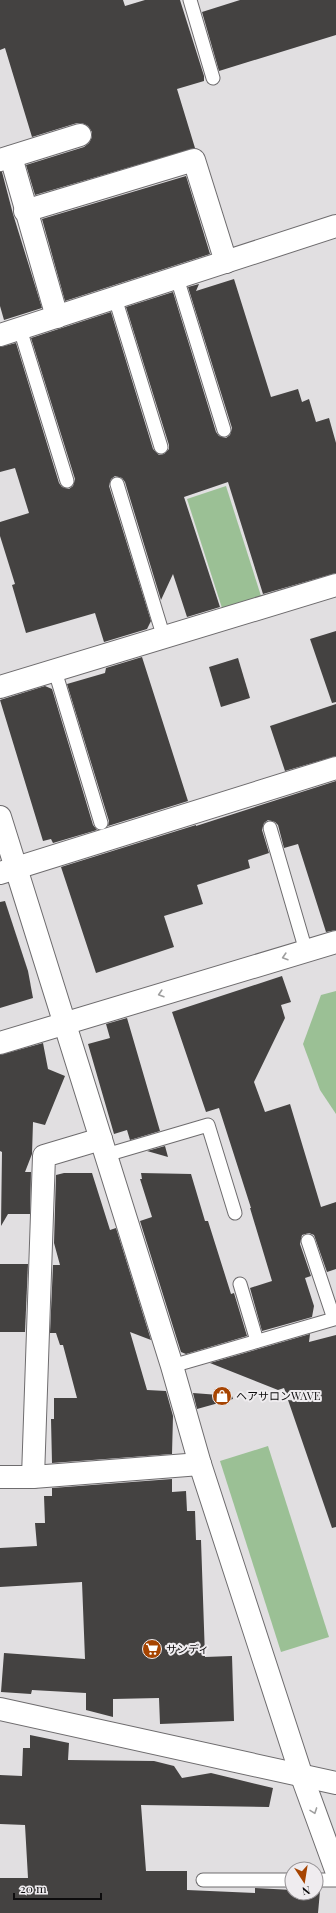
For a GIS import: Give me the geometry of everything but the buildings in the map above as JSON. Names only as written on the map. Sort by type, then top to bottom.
[{"type":"street","points":[[57,317],[25,211],[5,159],[80,135]]},
{"type":"street","points":[[25,211],[194,160],[226,262]]},
{"type":"street","points":[[10,332],[336,226]]},
{"type":"street","points":[[0,687],[336,585]]},
{"type":"street","points":[[8,870],[336,768]]},
{"type":"street","points":[[0,817],[8,870],[65,1023],[172,1366],[200,1464],[301,1774],[336,1870]]},
{"type":"street","points":[[0,1043],[336,942]]},
{"type":"street","points":[[33,1477],[44,1156],[103,1147]]},
{"type":"street","points":[[0,1477],[33,1477],[200,1464]]},
{"type":"street","points":[[0,1709],[301,1774],[336,1783]]},
{"type":"lane","points":[[190,0],[213,78]]},
{"type":"lane","points":[[177,278],[224,430]]},
{"type":"lane","points":[[115,298],[161,447]]},
{"type":"lane","points":[[10,332],[67,481]]},
{"type":"lane","points":[[117,484],[164,638]]},
{"type":"lane","points":[[55,671],[101,823]]},
{"type":"lane","points":[[270,828],[306,951]]},
{"type":"lane","points":[[103,1147],[208,1125],[235,1213]]},
{"type":"lane","points":[[172,1366],[334,1319],[308,1241]]},
{"type":"lane","points":[[240,1284],[257,1341]]},
{"type":"lane","points":[[203,1880],[284,1880]]},
{"type":"lane","points":[[324,1880],[336,1880]]},
{"type":"green space","points":[[226,486],[261,596],[222,608],[187,499]]},
{"type":"green space","points":[[336,991],[336,1114],[320,1090],[303,1044],[321,995]]},
{"type":"green space","points":[[268,1446],[329,1637],[281,1652],[220,1461]]},
{"type":"place","name":"ヘアサロンWAVE","points":[[222,1396]]},
{"type":"place","name":"サンディ","points":[[152,1649]]}]
